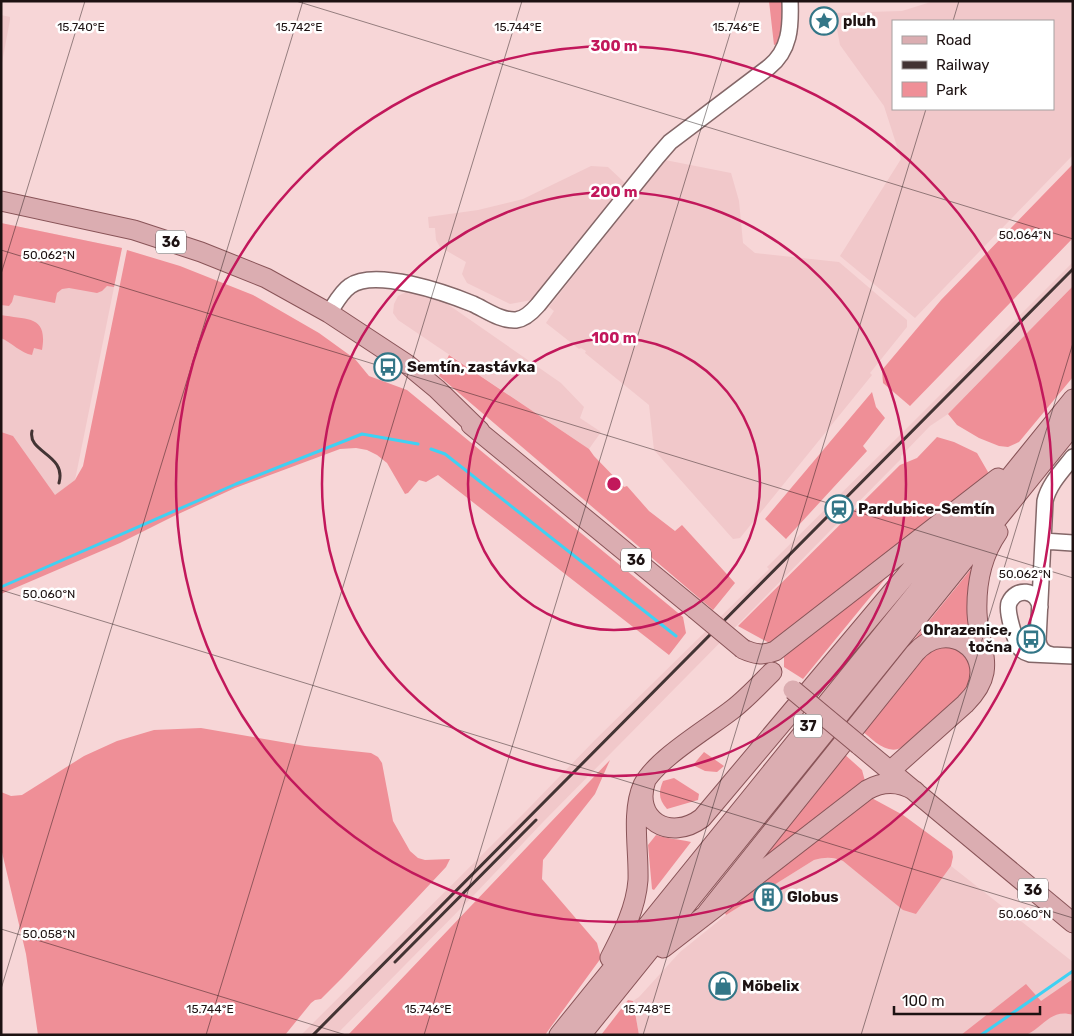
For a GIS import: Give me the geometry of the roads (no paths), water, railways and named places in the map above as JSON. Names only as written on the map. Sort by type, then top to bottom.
[{"type":"main road","name":"36","points":[[1,202],[122,227],[188,248],[266,278],[329,313],[374,343],[424,378],[480,431],[1073,923]]},
{"type":"main road","name":"37","points":[[581,1035],[628,978],[1034,460],[1073,398]]},
{"type":"main road","name":"37","points":[[559,1035],[1034,460],[1073,425]]},
{"type":"main road","points":[[743,648],[758,654],[775,652],[967,503],[1034,460]]},
{"type":"main road","points":[[890,771],[965,704],[983,677],[985,655],[979,629],[977,604],[983,564],[987,551],[1034,460]]},
{"type":"main road","points":[[646,780],[642,796],[643,804],[653,820],[664,827],[677,828],[690,825],[702,818],[967,503]]},
{"type":"main road","points":[[707,913],[923,645],[937,638],[945,637],[961,641],[968,646],[976,656],[980,668],[980,681],[976,690]]},
{"type":"main road","points":[[588,999],[619,941],[634,904],[638,881],[637,808],[640,792],[646,780],[659,764],[733,708],[772,672]]},
{"type":"main road","points":[[911,752],[907,772],[914,791]]},
{"type":"main road","points":[[628,978],[707,913],[871,788],[894,783],[905,785],[914,791]]},
{"type":"street","points":[[329,313],[349,286],[362,280],[376,279],[393,281],[445,294],[503,318],[517,319],[527,316],[538,305],[670,142],[769,67],[779,57],[789,37],[790,1]]},
{"type":"street","points":[[1052,655],[1044,652],[1039,646],[1047,492],[1073,457]]},
{"type":"street","points":[[1043,541],[1073,543]]},
{"type":"street","points":[[1040,607],[1038,600],[1030,593],[1021,593],[1010,601],[1008,606],[1009,616],[1021,650],[1030,654],[1073,656]]},
{"type":"waterway","points":[[1,587],[236,484],[362,434],[418,444]]},
{"type":"waterway","points":[[431,449],[445,454],[676,636]]},
{"type":"waterway","points":[[981,1035],[1073,971]]},
{"type":"railway","points":[[313,1035],[1073,269]]},
{"type":"railway","points":[[32,431],[32,438],[35,444],[57,466],[60,473],[59,483]]},
{"type":"railway","points":[[395,962],[536,820]]},
{"type":"place","name":"pluh","points":[[824,21]]},
{"type":"place","name":"Semtín, zastávka","points":[[388,367]]},
{"type":"place","name":"Pardubice-Semtín","points":[[839,509]]},
{"type":"place","name":"Ohrazenice, točna","points":[[1031,639]]},
{"type":"place","name":"Globus","points":[[768,897]]},
{"type":"place","name":"Möbelix","points":[[723,986]]}]
